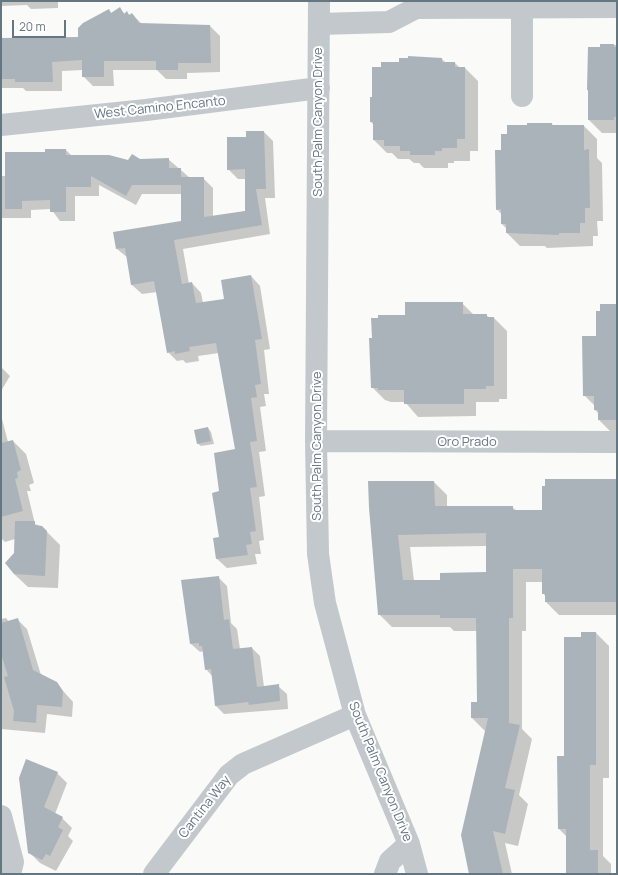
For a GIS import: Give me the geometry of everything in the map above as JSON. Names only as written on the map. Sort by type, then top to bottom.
[{"type":"street","name":"South Palm Canyon Drive","points":[[319,1],[316,442],[318,554],[324,596],[355,715],[409,844],[417,874]]},
{"type":"street","points":[[319,24],[390,22],[416,8],[617,7]]},
{"type":"street","points":[[522,8],[522,96]]},
{"type":"street","name":"West Camino Encanto","points":[[1,125],[162,109],[319,88]]},
{"type":"street","name":"Oro Prado","points":[[316,442],[617,442]]},
{"type":"street","name":"Cantina Way","points":[[154,874],[229,775],[243,764],[355,715]]},
{"type":"street","points":[[1,816],[13,862],[10,874]]},
{"type":"street","points":[[384,874],[390,861],[409,844]]},
{"type":"building","points":[[120,7],[124,14],[127,11],[129,15],[132,13],[139,23],[210,25],[211,63],[178,63],[178,70],[156,70],[156,61],[104,61],[104,77],[82,77],[82,60],[52,62],[53,82],[15,82],[15,79],[2,79],[2,38],[78,37],[78,28],[83,23],[109,9],[111,13]]},
{"type":"building","points":[[600,44],[614,44],[614,47],[617,47],[617,117],[614,117],[614,120],[588,120],[588,47],[600,47]]},
{"type":"building","points":[[408,56],[442,58],[442,62],[455,62],[455,67],[465,67],[465,139],[457,139],[457,148],[442,148],[442,151],[435,151],[435,155],[410,155],[410,151],[400,151],[400,146],[384,146],[384,140],[373,140],[373,122],[370,122],[372,67],[381,67],[381,62],[399,62],[399,58],[408,58]]},
{"type":"building","points":[[527,123],[584,125],[584,150],[589,149],[590,208],[585,208],[585,223],[580,223],[580,233],[559,233],[559,235],[506,233],[506,224],[501,224],[501,209],[496,210],[495,150],[501,150],[501,134],[507,134],[507,125],[527,125]]},
{"type":"building","points":[[246,131],[264,131],[266,189],[256,189],[262,225],[174,240],[182,284],[192,282],[196,303],[224,299],[221,280],[251,275],[262,339],[255,340],[261,384],[255,385],[257,397],[251,398],[257,441],[250,442],[257,487],[250,488],[256,531],[250,532],[252,544],[246,545],[248,555],[216,559],[213,538],[219,537],[212,493],[219,491],[214,453],[235,449],[216,343],[189,347],[190,351],[175,354],[175,351],[167,353],[154,281],[131,285],[125,248],[116,249],[113,232],[181,221],[181,185],[132,185],[126,196],[91,176],[91,187],[66,187],[66,212],[50,212],[50,200],[22,201],[22,209],[5,209],[5,152],[45,152],[45,149],[66,149],[66,155],[109,155],[128,160],[132,154],[140,159],[169,158],[169,168],[181,168],[181,177],[204,177],[204,217],[245,211],[245,169],[227,170],[227,137],[246,137]]},
{"type":"building","points":[[405,302],[463,302],[463,314],[487,314],[487,317],[494,317],[494,386],[486,386],[486,389],[464,389],[464,404],[404,404],[404,390],[378,390],[378,388],[371,388],[369,338],[372,338],[371,318],[378,318],[378,315],[405,315]]},
{"type":"building","points":[[600,304],[617,304],[617,420],[598,420],[598,410],[594,410],[594,396],[583,396],[582,336],[596,336],[596,311],[600,311]]},
{"type":"building","points":[[208,427],[211,441],[197,444],[194,430]]},
{"type":"building","points":[[13,440],[21,470],[17,472],[18,478],[15,479],[23,511],[1,517],[1,443]]},
{"type":"building","points":[[545,479],[616,479],[616,602],[545,602],[545,594],[542,594],[542,569],[513,569],[513,618],[509,618],[509,723],[520,725],[505,788],[515,790],[505,834],[493,831],[503,874],[469,874],[461,835],[488,718],[471,718],[471,702],[477,702],[476,618],[440,618],[440,615],[378,615],[368,481],[434,481],[435,506],[513,506],[513,510],[542,510],[542,486],[545,486]],"holes":[[[486,533],[486,572],[440,573],[440,580],[403,580],[398,535]]]},
{"type":"building","points":[[15,521],[35,521],[35,525],[42,526],[47,531],[45,576],[14,574],[5,563],[14,553]]},
{"type":"building","points":[[219,576],[224,620],[229,619],[233,649],[252,647],[257,687],[279,684],[280,701],[249,705],[248,702],[215,706],[211,669],[205,670],[202,646],[199,646],[199,643],[190,644],[181,580]]},
{"type":"building","points":[[18,618],[33,670],[57,682],[63,691],[62,707],[37,705],[36,723],[13,721],[14,711],[4,677],[8,676],[1,654],[1,623]]},
{"type":"building","points":[[581,632],[596,632],[596,765],[590,765],[590,850],[598,850],[598,874],[566,874],[566,829],[558,829],[557,756],[564,756],[564,637],[581,637]]},
{"type":"building","points":[[26,759],[58,772],[44,807],[63,817],[58,827],[63,830],[50,856],[46,854],[42,860],[28,853],[19,778]]}]
